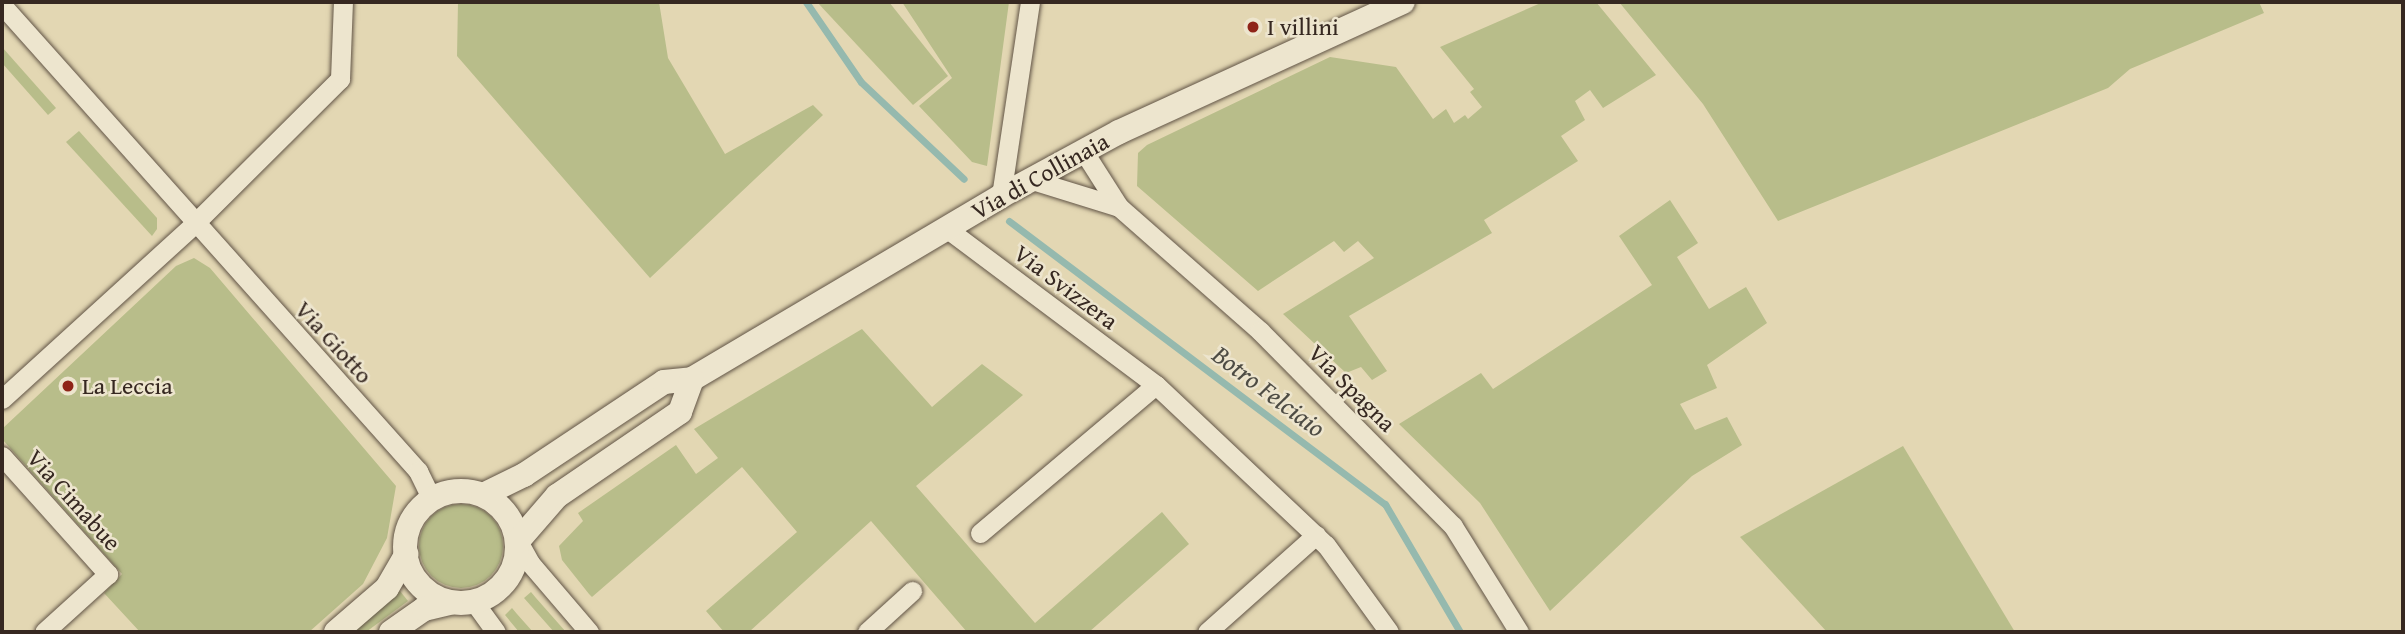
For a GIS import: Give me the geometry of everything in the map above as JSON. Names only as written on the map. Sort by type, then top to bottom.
[{"type":"street","points":[[2,399],[194,224],[340,79],[343,2]]},
{"type":"street","points":[[1001,195],[1030,2]]},
{"type":"street","name":"Via di Collinaia","points":[[483,495],[524,475],[664,382],[692,379],[1001,195],[1235,76],[1403,2]]},
{"type":"street","name":"Via Giotto","points":[[2,5],[194,224],[418,471],[431,498]]},
{"type":"street","name":"Via Spagna","points":[[1084,152],[1119,207],[1261,331],[1453,526],[1519,632]]},
{"type":"street","name":"Via Spagna","points":[[1032,180],[1119,207]]},
{"type":"street","name":"Via Svizzera","points":[[946,228],[1157,384],[1316,536],[1389,632]]},
{"type":"street","points":[[391,632],[424,609],[462,603],[502,584],[517,541],[556,496],[680,412],[692,379]]},
{"type":"street","points":[[980,533],[1157,384]]},
{"type":"street","name":"Via Cimabue","points":[[2,456],[108,574],[44,632]]},
{"type":"street","points":[[496,632],[462,603],[421,587],[411,573],[407,554],[410,523],[431,498],[450,492],[483,495],[506,512],[517,541],[530,563],[589,632]]},
{"type":"street","points":[[1207,632],[1316,536]]},
{"type":"street","points":[[336,632],[387,588],[407,554]]},
{"type":"street","points":[[867,632],[912,592]]},
{"type":"green space","points":[[458,2],[659,2],[668,58],[725,154],[813,105],[823,115],[650,278],[457,56]]},
{"type":"green space","points":[[817,2],[889,2],[948,76],[913,105]]},
{"type":"green space","points":[[902,2],[1009,2],[987,166],[972,162],[919,106],[952,78]]},
{"type":"green space","points":[[1543,2],[1596,2],[1656,75],[1603,108],[1590,90],[1575,101],[1585,120],[1561,136],[1578,161],[1484,220],[1492,233],[1349,316],[1387,371],[1372,380],[1361,367],[1346,373],[1283,314],[1374,258],[1358,241],[1344,252],[1334,241],[1258,291],[1137,186],[1138,153],[1147,145],[1330,57],[1396,67],[1433,119],[1446,109],[1454,123],[1465,115],[1468,119],[1482,107],[1470,92],[1474,89],[1440,47]]},
{"type":"green space","points":[[1619,2],[2259,2],[2264,13],[2130,69],[2108,88],[1778,221],[1703,104]]},
{"type":"green space","points":[[2,47],[56,108],[48,115],[2,63]]},
{"type":"green space","points":[[79,131],[157,218],[157,229],[152,236],[66,142]]},
{"type":"green space","points":[[1670,200],[1698,243],[1677,257],[1709,309],[1746,287],[1767,323],[1707,365],[1717,388],[1680,404],[1695,430],[1727,417],[1742,445],[1692,476],[1550,611],[1480,503],[1399,424],[1481,373],[1493,389],[1652,285],[1619,236]]},
{"type":"green space","points":[[194,258],[210,268],[396,486],[387,538],[363,584],[309,632],[140,632],[104,593],[122,574],[2,439],[2,429],[176,266]]},
{"type":"green space","points":[[862,329],[932,407],[982,364],[1023,395],[916,486],[1035,623],[1162,512],[1189,544],[1089,632],[967,632],[871,521],[749,632],[724,632],[706,611],[797,532],[742,467],[592,597],[589,594],[562,560],[559,546],[583,521],[578,513],[676,445],[696,474],[718,458],[694,429]]},
{"type":"green space","points":[[1903,446],[2015,632],[1827,632],[1740,537]]},
{"type":"green space","points":[[461,504],[484,511],[496,523],[503,546],[496,569],[484,581],[461,588],[438,581],[426,569],[419,546],[426,523],[438,511]]},
{"type":"green space","points":[[400,591],[408,601],[366,632],[354,632]]},
{"type":"green space","points":[[531,592],[566,632],[554,632],[524,598]]},
{"type":"green space","points":[[512,608],[533,632],[519,632],[505,615]]},
{"type":"waterway","name":"Botro Felciaio","points":[[806,2],[861,82],[964,179]]},
{"type":"waterway","name":"Botro Felciaio","points":[[1009,221],[1385,504],[1460,632]]},
{"type":"place","name":"I villini","points":[[1253,27]]},
{"type":"place","name":"La Leccia","points":[[68,386]]}]
